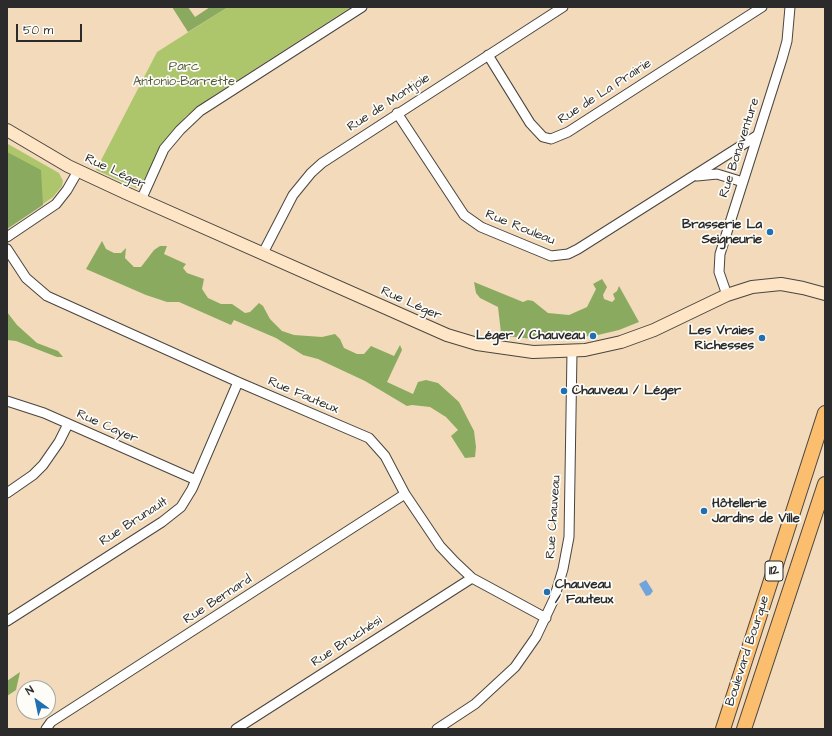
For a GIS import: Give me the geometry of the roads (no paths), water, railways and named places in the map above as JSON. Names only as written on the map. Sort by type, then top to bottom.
[{"type":"main road","name":"Boulevard Bourque","points":[[723,729],[825,413]]},
{"type":"main road","name":"Boulevard Bourque","points":[[744,729],[825,484]]},
{"type":"street","points":[[141,200],[164,149],[180,130],[200,111],[362,7]]},
{"type":"street","name":"Rue de Montjoie","points":[[263,253],[285,209],[301,184],[311,173],[336,153],[563,7]]},
{"type":"street","name":"Rue de La Prairie","points":[[488,55],[530,124],[543,137],[551,139],[568,132],[762,7]]},
{"type":"street","name":"Rue Bonaventure","points":[[727,295],[719,272],[718,260],[787,41],[790,7]]},
{"type":"street","name":"Rue Rouleau","points":[[397,114],[464,215],[481,227],[551,256],[568,254],[578,250],[758,135]]},
{"type":"street","name":"Rue Léger","points":[[7,130],[78,171],[462,340],[512,350],[533,352],[572,352],[603,347],[639,336],[674,322],[727,295],[752,287],[780,284],[825,294]]},
{"type":"street","points":[[7,237],[56,204],[67,190],[78,171]]},
{"type":"street","name":"Rue Rouleau","points":[[692,177],[717,174],[743,182]]},
{"type":"street","name":"Rue Fauteux","points":[[7,250],[26,278],[47,296],[238,382],[369,438],[384,456],[405,494],[440,546],[472,578],[546,618]]},
{"type":"street","name":"Rue Chauveau","points":[[437,729],[475,704],[503,680],[526,653],[546,618],[561,576],[569,537],[572,352]]},
{"type":"street","name":"Rue Brunault","points":[[7,621],[172,515],[187,498],[196,480],[238,382]]},
{"type":"street","name":"Rue Cayer","points":[[7,401],[30,408],[196,480]]},
{"type":"street","points":[[7,493],[28,479],[43,465],[59,442],[68,424]]},
{"type":"street","name":"Rue Bernard","points":[[46,729],[51,722],[405,494]]},
{"type":"street","name":"Rue Bruchési","points":[[236,729],[472,578]]},
{"type":"water","points":[[646,580],[653,591],[650,595],[646,596],[639,584]]},
{"type":"place","name":"Brasserie La Seigneurie","points":[[770,232]]},
{"type":"place","name":"Léger / Chauveau","points":[[593,336]]},
{"type":"place","name":"Les Vraies Richesses","points":[[762,338]]},
{"type":"place","name":"Chauveau / Léger","points":[[564,391]]},
{"type":"place","name":"Hôtellerie Jardins de Ville","points":[[704,511]]},
{"type":"place","name":"Chauveau / Fauteux","points":[[547,592]]},
{"type":"park label","name":"Parc Antonio-Barrette","points":[[184,74]]}]
